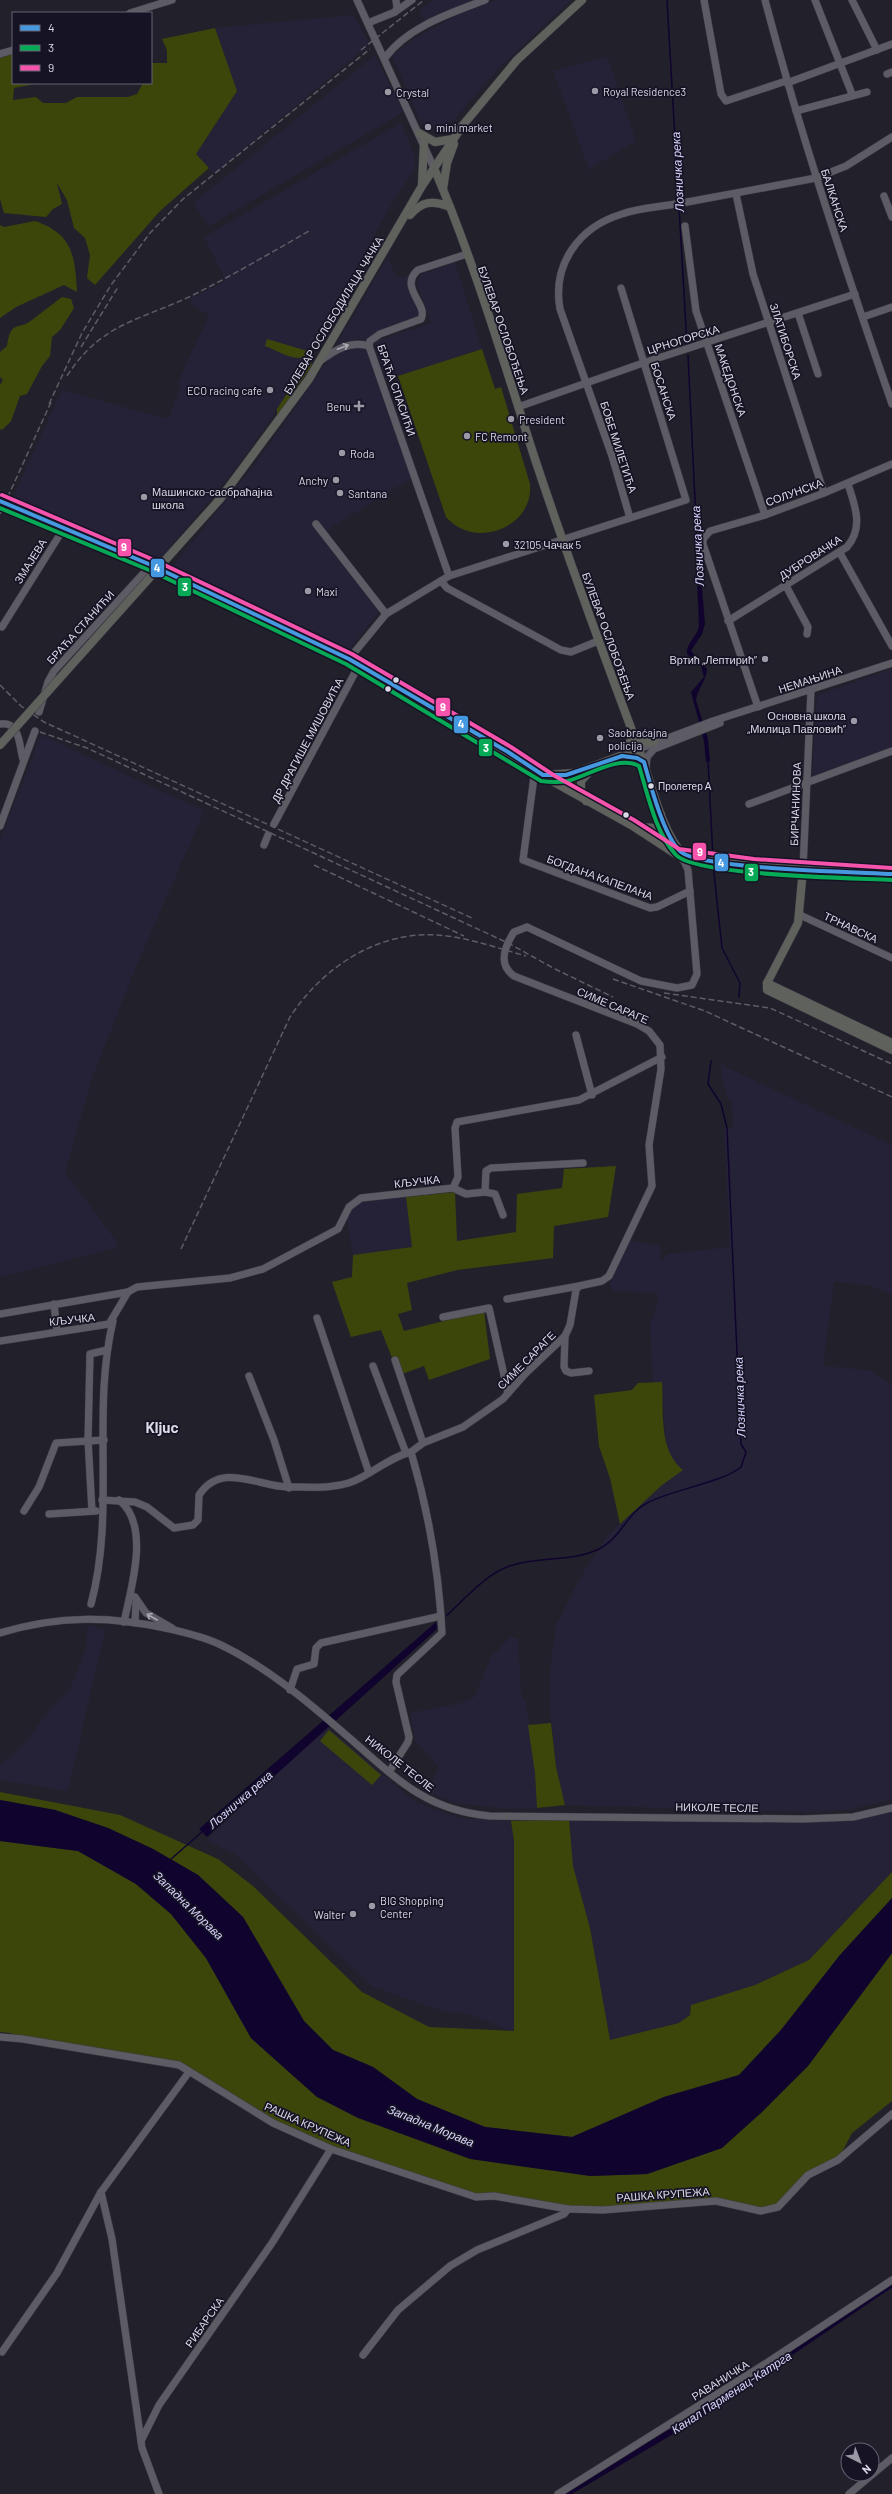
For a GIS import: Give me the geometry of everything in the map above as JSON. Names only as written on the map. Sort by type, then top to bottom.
[{"type":"main road","name":"БУЛЕВАР ОСЛОБОДИЛАЦА ЧАЧКА","points":[[0,745],[220,499],[254,456],[320,361],[422,186],[476,107],[513,65],[549,28],[582,0]]},
{"type":"main road","points":[[419,133],[435,142],[455,137]]},
{"type":"main road","points":[[443,189],[446,163],[455,137]]},
{"type":"main road","points":[[422,186],[424,143]]},
{"type":"main road","name":"БУЛЕВАР ОСЛОБОЂЕЊА","points":[[434,168],[467,254],[562,540],[661,812],[673,842],[690,858]]},
{"type":"main road","points":[[401,222],[423,203],[436,202],[450,207]]},
{"type":"main road","points":[[0,501],[151,565],[349,659],[586,801],[632,826],[677,855],[713,861],[803,869]]},
{"type":"main road","points":[[632,731],[642,741],[654,742]]},
{"type":"main road","points":[[622,756],[630,748],[632,731]]},
{"type":"main road","name":"НЕМАЊИНА","points":[[543,775],[566,775],[597,766],[639,749]]},
{"type":"main road","points":[[622,756],[633,757],[645,766]]},
{"type":"main road","points":[[586,801],[581,790],[581,781],[588,772],[597,766]]},
{"type":"main road","points":[[632,826],[651,830],[656,828],[660,821],[661,812]]},
{"type":"main road","name":"БИРЧАНИНОВА","points":[[767,983],[800,915],[803,869]]},
{"type":"main road","points":[[892,1043],[767,983],[766,987],[769,992],[892,1050]]},
{"type":"street","points":[[133,12],[172,0]]},
{"type":"street","name":"БУЛЕВАР ОСЛОБОЂЕЊА","points":[[357,0],[424,143],[434,168]]},
{"type":"street","points":[[395,12],[397,8],[396,0]]},
{"type":"street","points":[[368,23],[395,12],[412,0]]},
{"type":"street","points":[[385,58],[394,47],[431,23],[485,0]]},
{"type":"street","points":[[704,0],[721,94],[726,101],[841,64],[892,44]]},
{"type":"street","name":"БАЛКАНСКА","points":[[765,0],[787,82],[816,178],[892,404]]},
{"type":"street","points":[[814,0],[852,94]]},
{"type":"street","points":[[852,0],[877,50]]},
{"type":"street","points":[[0,54],[12,50]]},
{"type":"street","points":[[796,110],[852,94],[867,92]]},
{"type":"street","name":"БОБЕ МИЛЕТИЋА","points":[[630,518],[560,309],[558,286],[563,263],[576,243],[586,232],[610,218],[623,213],[736,194],[816,178],[846,166],[892,136]]},
{"type":"street","name":"ЗЛАТИБОРСКА","points":[[736,194],[753,274],[824,493]]},
{"type":"street","points":[[884,196],[892,217]]},
{"type":"street","name":"МАКЕДОНСКА","points":[[685,226],[693,293],[707,344],[765,515]]},
{"type":"street","name":"БРАЋА СПАСИЋИ","points":[[449,576],[369,346],[370,341],[380,334],[421,319],[422,314],[411,285],[414,274],[418,270],[467,254]]},
{"type":"street","name":"БОСАНСКА","points":[[621,288],[686,500],[630,518]]},
{"type":"street","name":"ЦРНОГОРСКА","points":[[518,407],[643,363],[707,344],[855,294]]},
{"type":"street","points":[[863,317],[892,307]]},
{"type":"street","points":[[798,313],[818,374]]},
{"type":"street","points":[[320,361],[346,346],[360,343],[369,346]]},
{"type":"street","name":"СОЛУНСКА","points":[[728,621],[703,544],[704,537],[710,531],[765,515],[848,484],[892,464]]},
{"type":"street","name":"ДУБРОВАЧКА","points":[[728,621],[840,553],[852,542],[858,521],[857,510],[848,484]]},
{"type":"street","points":[[349,659],[386,614],[449,576],[630,518]]},
{"type":"street","points":[[316,524],[386,614]]},
{"type":"street","name":"ЗМАЈЕВА","points":[[2,627],[64,528]]},
{"type":"street","points":[[840,553],[892,646]]},
{"type":"street","name":"БРАЋА СТАНИЋИ","points":[[39,712],[48,682],[54,671],[151,565]]},
{"type":"street","points":[[441,581],[447,588],[561,650],[571,652],[598,640]]},
{"type":"street","points":[[786,586],[808,627],[807,634]]},
{"type":"street","points":[[728,621],[758,707]]},
{"type":"street","name":"НЕМАЊИНА","points":[[639,749],[654,742],[892,663]]},
{"type":"street","name":"ДР ДРАГИШЕ МИШОВИЋА","points":[[274,824],[359,665]]},
{"type":"street","name":"БИРЧАНИНОВА","points":[[803,869],[811,690]]},
{"type":"street","name":"НЕМАЊИНА","points":[[645,766],[647,756],[654,749],[702,731],[734,716]]},
{"type":"street","points":[[0,724],[10,726],[16,731],[20,738],[20,749],[23,759]]},
{"type":"street","points":[[0,826],[23,759],[35,731]]},
{"type":"street","points":[[749,804],[892,750]]},
{"type":"street","name":"БОГДАНА КАПЕЛАНА","points":[[534,769],[523,860],[650,908],[657,907],[690,891]]},
{"type":"street","points":[[264,845],[268,835]]},
{"type":"street","points":[[677,855],[684,861],[688,870]]},
{"type":"street","name":"СИМЕ САРАГЕ","points":[[102,1500],[128,1500],[141,1504],[171,1526],[177,1528],[196,1524],[198,1520],[199,1494],[213,1482],[244,1477],[289,1488],[339,1486],[354,1481],[423,1443],[468,1424],[496,1405],[565,1336],[570,1325],[575,1294],[579,1286],[602,1281],[609,1276],[652,1186],[649,1145],[662,1057],[656,1039],[642,1027],[516,977],[505,967],[503,957],[514,932],[527,927],[641,981],[677,988],[688,987],[694,983],[697,974],[688,870],[690,858]]},
{"type":"street","points":[[803,869],[892,874]]},
{"type":"street","name":"ТРНАВСКА","points":[[800,915],[892,958]]},
{"type":"street","points":[[576,1035],[592,1095]]},
{"type":"street","name":"КЉУЧКА","points":[[0,1314],[128,1292],[137,1287],[230,1278],[263,1269],[338,1229],[348,1207],[361,1198],[453,1188],[458,1176],[455,1128],[457,1122],[579,1100],[592,1095],[662,1057]]},
{"type":"street","points":[[485,1192],[486,1172],[491,1168],[584,1163]]},
{"type":"street","points":[[453,1188],[466,1194],[485,1192],[495,1194],[503,1215]]},
{"type":"street","points":[[507,1299],[579,1286]]},
{"type":"street","points":[[90,1604],[100,1562],[107,1350],[113,1321],[128,1292]]},
{"type":"street","points":[[54,1304],[57,1331]]},
{"type":"street","points":[[443,1317],[489,1308],[508,1393]]},
{"type":"street","points":[[317,1318],[369,1473]]},
{"type":"street","name":"КЉУЧКА","points":[[0,1341],[57,1331],[101,1327],[113,1321]]},
{"type":"street","points":[[565,1336],[566,1371],[571,1373],[589,1371]]},
{"type":"street","points":[[92,1511],[88,1440],[90,1354],[107,1350]]},
{"type":"street","points":[[395,1360],[423,1443]]},
{"type":"street","points":[[373,1366],[408,1452],[433,1549],[442,1633],[397,1675],[396,1682],[409,1737],[390,1772]]},
{"type":"street","points":[[249,1376],[274,1440],[289,1488]]},
{"type":"street","points":[[24,1511],[40,1487],[56,1443],[104,1440]]},
{"type":"street","points":[[119,1500],[132,1514],[136,1533],[133,1585],[124,1622]]},
{"type":"street","points":[[132,1514],[136,1507],[141,1504]]},
{"type":"street","points":[[49,1514],[102,1511]]},
{"type":"street","points":[[133,1585],[135,1597],[135,1623]]},
{"type":"street","points":[[135,1597],[146,1613],[176,1631]]},
{"type":"street","points":[[290,1690],[294,1683],[297,1669],[314,1664],[316,1648],[321,1643],[441,1616]]},
{"type":"street","name":"НИКОЛЕ ТЕСЛЕ","points":[[0,1633],[67,1619],[135,1623],[176,1631],[220,1644],[258,1666],[337,1726],[417,1794],[442,1807],[490,1816],[803,1819],[853,1817],[892,1808]]},
{"type":"street","name":"РАШКА КРУПЕЖА","points":[[0,2037],[23,2039],[180,2065],[273,2123],[331,2149],[476,2197],[494,2196],[568,2209],[603,2210],[716,2201],[761,2211],[778,2207],[808,2175],[838,2160],[892,2114]]},
{"type":"street","points":[[2,2352],[58,2273],[101,2192],[189,2072]]},
{"type":"street","name":"РИБАРСКА","points":[[141,2441],[159,2405],[289,2218],[331,2149]]},
{"type":"street","points":[[101,2192],[112,2239],[141,2441],[159,2494]]},
{"type":"street","points":[[363,2355],[398,2310],[450,2266],[476,2250],[564,2214],[568,2209]]},
{"type":"street","name":"РАВАНИЧКА","points":[[558,2494],[765,2364],[892,2280]]},
{"type":"street","points":[[849,2494],[892,2458]]},
{"type":"shaded area","points":[[433,0],[472,0],[447,12],[445,10],[426,22],[419,11]]},
{"type":"shaded area","points":[[497,0],[571,0],[500,67],[453,121],[431,128],[421,122],[392,55],[415,38],[457,15]]},
{"type":"shaded area","points":[[353,15],[370,44],[214,174],[196,154],[237,91],[215,28]]},
{"type":"shaded area","points":[[375,55],[403,110],[400,114],[209,226],[193,203]]},
{"type":"shaded area","points":[[607,56],[636,141],[589,169],[553,71]]},
{"type":"shaded area","points":[[401,123],[415,157],[415,169],[391,205],[315,345],[308,348],[313,351],[270,420],[238,466],[158,562],[11,501],[62,390],[168,419],[181,386],[177,384],[209,315],[193,306],[190,299],[226,281],[204,237]]},
{"type":"shaded area","points":[[391,251],[389,260],[395,275],[401,277],[409,276],[420,313],[416,318],[367,340],[359,339],[336,346]]},
{"type":"shaded area","points":[[455,262],[482,349],[386,380],[375,347],[376,341],[431,323],[417,283],[420,275]]},
{"type":"shaded area","points":[[356,346],[367,348],[412,478],[319,535],[379,611],[348,652],[171,568],[259,459],[331,356]]},
{"type":"shaded area","name":"Основна школа „Милица Павловић”","points":[[892,669],[892,747],[812,776],[817,695]]},
{"type":"shaded area","points":[[41,735],[204,811],[133,974],[92,1078],[65,1172],[118,1244],[115,1248],[0,1277],[0,840]]},
{"type":"shaded area","points":[[721,1065],[892,1145],[892,1295],[868,1285],[834,1282],[823,1366],[868,1370],[892,1384],[892,1799],[853,1809],[807,1812],[565,1805],[556,1767],[550,1712],[550,1670],[556,1626],[577,1583],[607,1536],[661,1486],[683,1470],[672,1462],[666,1448],[662,1382],[653,1382],[650,1324],[656,1310],[658,1293],[614,1291],[609,1282],[628,1240],[660,1246],[661,1260],[668,1254],[730,1247],[724,1128],[733,1127],[732,1099],[729,1100],[723,1084]]},
{"type":"shaded area","points":[[406,1197],[412,1247],[353,1255],[347,1219],[353,1206],[361,1201]]},
{"type":"shaded area","points":[[88,1625],[105,1630],[68,1791],[0,1780],[0,1766],[25,1743],[50,1709],[70,1689],[86,1648]]},
{"type":"shaded area","points":[[510,1637],[518,1638],[521,1695],[526,1702],[535,1773],[537,1808],[511,1809],[455,1803],[427,1792],[439,1767],[415,1741],[410,1713],[461,1703],[474,1698],[491,1657]]},
{"type":"shaded area","name":"BIG Shopping Center","points":[[327,1727],[417,1803],[461,1818],[511,1821],[514,1841],[514,2032],[466,2013],[445,2012],[371,1986],[236,1855],[206,1840]]},
{"type":"shaded area","points":[[892,1811],[892,1872],[809,1960],[755,1985],[691,2005],[690,2015],[679,2023],[610,2040],[590,1928],[573,1866],[569,1819],[796,1822]]},
{"type":"green space","points":[[215,28],[237,91],[196,154],[209,168],[160,211],[95,285],[87,278],[90,255],[85,238],[74,228],[67,200],[57,183],[62,204],[53,209],[46,217],[4,213],[0,199],[0,58],[12,53],[12,84],[35,84],[14,88],[13,100],[36,97],[43,103],[66,103],[77,97],[128,97],[137,94],[142,84],[152,84],[152,63],[167,63],[167,50],[162,39]]},
{"type":"green space","points":[[35,221],[48,226],[64,240],[70,248],[75,268],[77,292],[64,285],[16,307],[0,318],[0,225],[4,227]]},
{"type":"green space","points":[[62,297],[71,299],[74,308],[60,330],[52,337],[50,356],[42,366],[27,394],[20,396],[11,421],[2,430],[0,429],[0,385],[3,380],[0,377],[0,352],[7,346],[13,329],[32,320]]},
{"type":"green space","points":[[267,339],[311,352],[301,358],[295,358],[265,346]]},
{"type":"green space","name":"FC Remont","points":[[482,349],[495,389],[501,387],[530,484],[529,499],[522,512],[513,522],[500,529],[486,533],[472,532],[458,527],[446,517],[398,376]]},
{"type":"green space","points":[[310,363],[312,364],[311,367],[277,416],[277,409],[304,367]]},
{"type":"green space","points":[[580,774],[576,780],[576,790],[557,778]]},
{"type":"green space","points":[[616,1166],[608,1217],[554,1226],[553,1258],[457,1270],[407,1283],[412,1310],[398,1314],[404,1331],[484,1311],[490,1359],[429,1380],[424,1366],[399,1375],[381,1330],[351,1337],[332,1282],[352,1277],[353,1255],[412,1247],[406,1197],[455,1192],[457,1241],[516,1232],[517,1194],[562,1188],[564,1169]]},
{"type":"green space","points":[[662,1382],[663,1418],[666,1441],[669,1452],[675,1462],[683,1470],[661,1486],[620,1524],[610,1478],[599,1446],[594,1395],[632,1390],[638,1383]]},
{"type":"green space","points":[[551,1723],[556,1767],[565,1805],[537,1808],[535,1773],[528,1725]]},
{"type":"green space","points":[[329,1730],[381,1775],[372,1785],[320,1741]]},
{"type":"green space","points":[[0,1792],[120,1815],[218,1859],[253,1886],[362,1992],[429,2027],[514,2031],[514,1841],[511,1821],[569,1819],[573,1866],[590,1928],[610,2040],[679,2023],[690,2015],[691,2005],[755,1985],[809,1960],[892,1872],[892,1898],[840,1955],[781,2030],[739,2075],[664,2097],[572,2137],[485,2127],[417,2099],[373,2067],[333,2050],[304,2021],[243,1917],[198,1875],[153,1849],[108,1828],[55,1810],[0,1800]]},
{"type":"green space","points":[[0,1841],[78,1851],[136,1884],[171,1914],[206,1958],[251,2038],[317,2097],[590,2176],[647,2174],[722,2148],[808,2066],[892,1953],[892,2101],[852,2133],[838,2160],[808,2175],[778,2207],[761,2211],[716,2201],[603,2210],[476,2197],[331,2149],[273,2123],[179,2065],[23,2039],[10,2033],[0,2032]]},
{"type":"water","points":[[695,539],[698,539],[705,624],[702,634],[691,651],[707,669],[696,700],[708,739],[710,761],[706,762],[704,741],[691,692],[704,677],[701,666],[687,654],[688,647],[699,626]]},
{"type":"water","points":[[436,1622],[437,1629],[207,1837],[199,1829]]},
{"type":"water","name":"Западна Морава","points":[[0,1800],[55,1810],[108,1828],[153,1849],[198,1875],[243,1917],[304,2021],[333,2050],[373,2067],[417,2099],[485,2127],[572,2137],[664,2097],[739,2075],[781,2030],[840,1955],[892,1898],[892,1953],[808,2066],[761,2113],[722,2148],[647,2174],[590,2176],[470,2159],[358,2118],[317,2097],[251,2038],[206,1958],[171,1914],[136,1884],[78,1851],[0,1841]]},
{"type":"waterway","name":"Лозничка река","points":[[667,0],[687,345]]},
{"type":"waterway","name":"Лозничка река","points":[[688,355],[697,541]]},
{"type":"waterway","name":"Лозничка река","points":[[708,760],[713,858]]},
{"type":"waterway","name":"Лозничка река","points":[[713,864],[722,948],[740,983],[739,997]]},
{"type":"waterway","name":"Лозничка река","points":[[446,1616],[485,1580],[503,1569],[524,1562],[578,1556],[599,1549],[613,1539],[640,1507],[657,1498],[723,1477],[741,1467],[746,1452],[741,1444],[727,1128],[721,1104],[708,1084],[711,1061]]},
{"type":"waterway","name":"Лозничка река","points":[[170,1860],[203,1831]]},
{"type":"waterway","name":"Канал Парменац-Катрга","points":[[566,2494],[691,2420],[892,2284]]},
{"type":"railway","points":[[361,50],[424,0]]},
{"type":"railway","points":[[49,404],[82,333],[111,285],[150,233],[183,199],[370,49]]},
{"type":"railway","points":[[67,376],[80,358],[95,344],[125,324],[197,293],[309,231]]},
{"type":"railway","points":[[81,347],[118,287]]},
{"type":"railway","points":[[0,514],[52,400]]},
{"type":"railway","points":[[0,685],[21,706],[44,722],[472,918]]},
{"type":"railway","points":[[40,732],[87,748],[508,943],[555,969],[613,997]]},
{"type":"railway","points":[[314,865],[464,936]]},
{"type":"railway","points":[[181,1249],[290,1017],[303,999],[335,968],[353,956],[373,946],[393,939],[415,935],[437,935],[459,938],[526,956]]},
{"type":"railway","points":[[613,979],[705,1011],[892,1097]]},
{"type":"railway","points":[[664,993],[770,1008],[892,1064]]},
{"type":"transit line","name":"9","points":[[2,495],[154,560],[352,654],[511,747],[555,776],[634,820],[679,849],[754,859],[892,868]]},
{"type":"transit line","name":"4","points":[[0,501],[151,565],[349,659],[508,752],[543,775],[566,775],[622,756],[637,758],[644,762],[658,810],[669,835],[681,852],[695,858],[748,866],[781,869],[892,874]]},
{"type":"transit line","name":"3","points":[[0,508],[149,570],[346,664],[541,781],[568,781],[613,764],[631,763],[639,766],[657,824],[669,846],[676,855],[689,862],[743,872],[813,877],[892,880]]},
{"type":"place","name":"Royal Residence3","points":[[595,91]]},
{"type":"place","name":"Crystal","points":[[388,92]]},
{"type":"place","name":"mini market","points":[[428,127]]},
{"type":"place","name":"ECO racing cafe","points":[[270,390]]},
{"type":"place","name":"Benu","points":[[359,406]]},
{"type":"place","name":"President","points":[[511,419]]},
{"type":"place","name":"FC Remont","points":[[467,436]]},
{"type":"place","name":"Roda","points":[[342,453]]},
{"type":"place","name":"Anchy","points":[[336,480]]},
{"type":"place","name":"Santana","points":[[340,493]]},
{"type":"place","name":"Машинско-саобраћајна школа","points":[[144,497]]},
{"type":"place","name":"32105 Чачак 5","points":[[506,544]]},
{"type":"place","name":"Maxi","points":[[308,591]]},
{"type":"place","name":"Вртић „Лептирић”","points":[[765,659]]},
{"type":"place","name":"Основна школа „Милица Павловић”","points":[[854,721]]},
{"type":"place","name":"Saobraćajna policija","points":[[600,738]]},
{"type":"place","name":"Пролетер А","points":[[651,786]]},
{"type":"place","name":"BIG Shopping Center","points":[[372,1906]]},
{"type":"place","name":"Walter","points":[[353,1914]]},
{"type":"district","name":"Kljuc","points":[[162,1427]]}]
